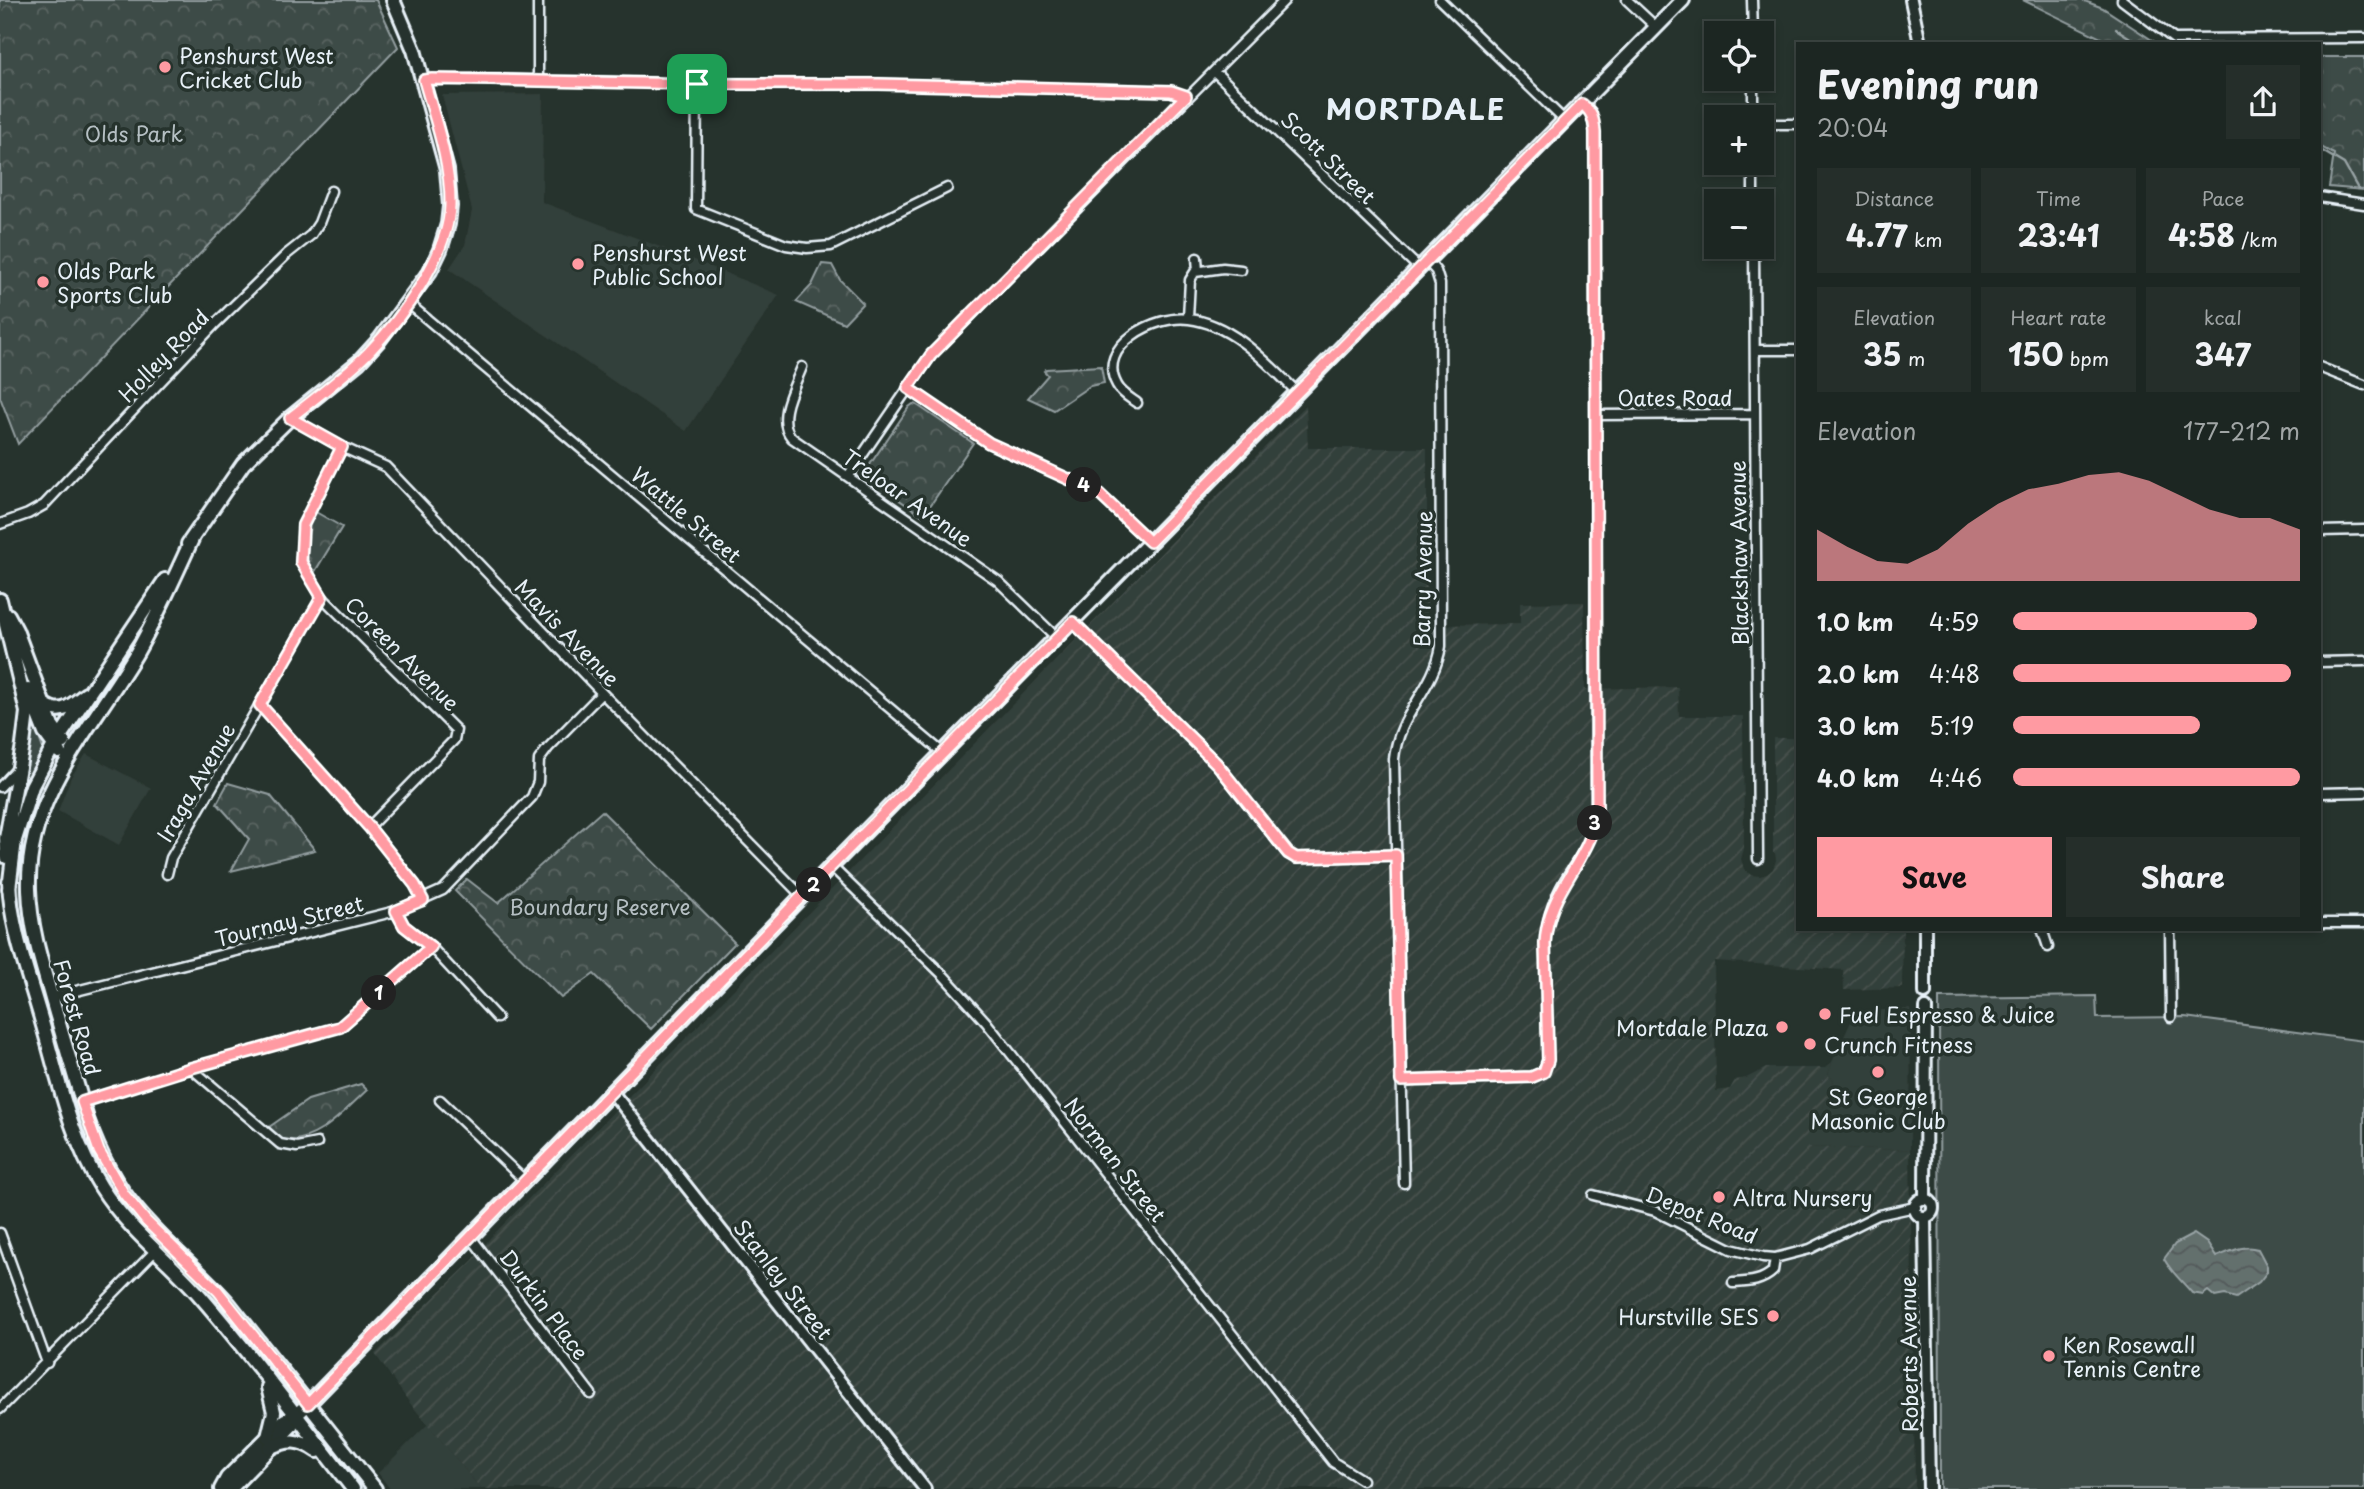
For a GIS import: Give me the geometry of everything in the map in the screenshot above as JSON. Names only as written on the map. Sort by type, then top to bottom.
[{"type":"main road","name":"Forest Road","points":[[9,890],[20,821],[32,786],[57,742],[193,537],[243,464],[290,418],[369,352],[408,303],[440,250],[450,206],[447,170],[424,80],[393,0]]},
{"type":"main road","points":[[223,1489],[227,1478],[268,1443],[285,1420],[295,1416],[308,1404],[802,896],[1683,0]]},
{"type":"main road","name":"Forest Road","points":[[193,537],[138,650],[69,754],[49,792],[38,822],[29,872],[32,922],[82,1102],[99,1151],[124,1194],[146,1221],[218,1291],[375,1489]]},
{"type":"main road","points":[[0,600],[15,661],[45,733],[69,754]]},
{"type":"main road","points":[[0,600],[16,630],[57,742]]},
{"type":"main road","name":"Forest Road","points":[[15,661],[27,712],[19,767],[3,836],[9,890],[19,939],[81,1148],[108,1199],[129,1225],[202,1298],[353,1489]]},
{"type":"main road","points":[[44,704],[56,711],[69,707],[97,684]]},
{"type":"main road","points":[[264,1377],[274,1408],[268,1443]]},
{"type":"main road","points":[[268,1443],[296,1440],[329,1459]]},
{"type":"street","points":[[538,0],[538,80]]},
{"type":"street","points":[[848,476],[931,355],[1284,0]]},
{"type":"street","points":[[1440,0],[1565,121]]},
{"type":"street","points":[[1627,0],[1656,27]]},
{"type":"street","points":[[1752,0],[1753,21]]},
{"type":"street","points":[[1911,0],[1920,42]]},
{"type":"street","points":[[2122,0],[2174,38],[2364,38]]},
{"type":"street","name":"Scott Street","points":[[1214,71],[1423,265]]},
{"type":"street","points":[[424,80],[879,84],[1171,91],[1186,96]]},
{"type":"street","points":[[697,84],[696,209],[786,245],[807,248],[831,246],[947,188]]},
{"type":"street","points":[[1401,1081],[1532,1077],[1544,1072],[1547,1064],[1547,925],[1564,883],[1587,848],[1597,814],[1595,132],[1591,112],[1582,104]]},
{"type":"street","points":[[1774,124],[1796,124]]},
{"type":"street","name":"Holley Road","points":[[0,524],[44,505],[214,326],[287,254],[311,235],[319,223],[331,191]]},
{"type":"street","points":[[2321,197],[2364,204]]},
{"type":"street","points":[[1188,318],[1190,281],[1198,271],[1197,258]]},
{"type":"street","name":"Blackshaw Avenue","points":[[1754,259],[1758,859]]},
{"type":"street","name":"Barry Avenue","points":[[1404,1183],[1394,769],[1397,739],[1404,720],[1433,676],[1441,646],[1440,284],[1436,271],[1423,265]]},
{"type":"street","points":[[1198,271],[1223,268],[1241,270]]},
{"type":"street","name":"Wattle Street","points":[[408,303],[943,753]]},
{"type":"street","points":[[1136,403],[1119,388],[1114,379],[1114,361],[1121,348],[1143,327],[1161,321],[1188,318],[1210,325],[1240,341],[1298,393]]},
{"type":"street","points":[[1755,350],[1796,350]]},
{"type":"street","name":"Treloar Avenue","points":[[802,367],[784,416],[785,429],[792,438],[999,581],[1057,638]]},
{"type":"street","points":[[2321,368],[2364,385]]},
{"type":"street","points":[[908,388],[989,443],[1097,492],[1150,542]]},
{"type":"street","name":"Oates Road","points":[[1597,415],[1754,414]]},
{"type":"street","name":"Mavis Avenue","points":[[290,418],[342,447],[386,467],[602,693],[802,896]]},
{"type":"street","points":[[322,597],[301,562],[303,525],[342,447]]},
{"type":"street","points":[[2321,531],[2364,530]]},
{"type":"street","name":"Iraga Avenue","points":[[167,874],[171,858],[322,597]]},
{"type":"street","name":"Coreen Avenue","points":[[322,597],[456,730],[454,740],[369,827]]},
{"type":"street","points":[[1073,622],[1217,764],[1288,853],[1296,858],[1396,855]]},
{"type":"street","points":[[2321,662],[2364,662]]},
{"type":"street","name":"Tournay Street","points":[[52,997],[396,911],[443,890],[532,797],[538,782],[539,760],[602,693]]},
{"type":"street","points":[[260,705],[369,827],[415,885],[423,900]]},
{"type":"street","points":[[0,787],[19,767]]},
{"type":"street","points":[[2321,793],[2364,792]]},
{"type":"street","name":"Norman Street","points":[[832,867],[944,976],[986,1022],[1333,1462],[1362,1480]]},
{"type":"street","points":[[396,911],[404,926],[431,947],[497,1018]]},
{"type":"street","points":[[2321,923],[2364,923]]},
{"type":"street","name":"Roberts Avenue","points":[[1925,931],[1925,993],[1919,1000],[1920,1005],[1926,1008],[1925,1198],[1934,1206],[1931,1215],[1925,1217],[1928,1489]]},
{"type":"street","points":[[2043,931],[2048,947]]},
{"type":"street","points":[[2170,931],[2171,1017]]},
{"type":"street","points":[[82,1102],[191,1068],[340,1027],[431,947]]},
{"type":"street","points":[[191,1068],[280,1144],[297,1147],[317,1143]]},
{"type":"street","name":"Stanley Street","points":[[612,1092],[925,1489]]},
{"type":"street","points":[[440,1100],[524,1180]]},
{"type":"street","name":"Depot Road","points":[[1592,1195],[1656,1211],[1740,1253],[1775,1258],[1810,1249],[1878,1215],[1915,1208]]},
{"type":"street","points":[[1925,1198],[1919,1200],[1915,1208],[1916,1214],[1925,1217]]},
{"type":"street","points":[[0,1233],[47,1363]]},
{"type":"street","name":"Durkin Place","points":[[470,1237],[591,1394]]},
{"type":"street","points":[[0,1409],[155,1251]]},
{"type":"street","points":[[1733,1283],[1752,1282],[1765,1277],[1773,1271],[1775,1258]]},
{"type":"shaded area","name":"Penshurst West Public School","points":[[543,94],[542,202],[779,295],[686,431],[449,269],[465,245],[472,210],[442,95]]},
{"type":"shaded area","points":[[1306,405],[1308,448],[1427,448],[1427,625],[1520,624],[1520,603],[1584,602],[1585,689],[1678,687],[1679,716],[1743,716],[1744,849],[1741,859],[1744,869],[1751,875],[1767,874],[1773,869],[1776,860],[1773,853],[1773,738],[1796,738],[1796,931],[1903,931],[1902,988],[1844,990],[1843,970],[1714,961],[1716,1091],[1730,1089],[1735,1080],[1746,1078],[1766,1068],[1825,1068],[1832,1062],[1828,1075],[1834,1080],[1808,1147],[1910,1150],[1915,1489],[481,1489],[409,1402],[375,1354],[473,1260],[490,1238]]},
{"type":"shaded area","points":[[86,754],[151,788],[119,845],[58,811],[71,777]]},
{"type":"shaded area","points":[[1911,1009],[1910,1150],[1807,1147],[1834,1080],[1828,1075],[1832,1062],[1856,1011]]},
{"type":"shaded area","points":[[428,1424],[481,1489],[390,1489],[378,1473]]},
{"type":"green space","name":"Olds Park","points":[[0,0],[376,0],[398,47],[18,444],[0,397]]},
{"type":"green space","points":[[2023,0],[2082,0],[2103,8],[2155,42],[2109,42]]},
{"type":"green space","points":[[2321,57],[2364,57],[2364,190],[2329,187],[2334,154],[2321,147]]},
{"type":"green space","points":[[822,264],[832,265],[840,280],[863,303],[844,323],[796,302],[812,285]]},
{"type":"green space","points":[[1101,366],[1104,383],[1090,386],[1054,410],[1028,398],[1048,375],[1044,371],[1046,369]]},
{"type":"green space","points":[[913,404],[973,443],[923,516],[867,478],[865,472]]},
{"type":"green space","points":[[314,511],[342,527],[314,573],[307,558],[305,542]]},
{"type":"green space","points":[[31,715],[44,752],[25,788],[22,788]]},
{"type":"green space","points":[[49,764],[26,841],[21,878],[22,923],[18,880],[21,841],[31,803]]},
{"type":"green space","points":[[228,783],[270,795],[315,850],[231,871],[249,839],[217,803]]},
{"type":"green space","name":"Boundary Reserve","points":[[602,811],[735,943],[651,1029],[594,974],[561,998],[455,891],[467,879],[498,903]]},
{"type":"green space","points":[[2096,996],[2097,1018],[2185,1017],[2364,1041],[2364,1489],[1940,1489],[1939,998]]},
{"type":"green space","points":[[361,1084],[367,1090],[330,1124],[308,1137],[284,1141],[269,1127],[308,1100]]},
{"type":"water","points":[[2194,1234],[2207,1243],[2216,1257],[2241,1248],[2258,1249],[2267,1266],[2267,1272],[2259,1282],[2236,1298],[2225,1295],[2215,1297],[2208,1291],[2203,1295],[2192,1293],[2164,1259],[2175,1244]]},
{"type":"waterway","points":[[2116,29],[2137,42]]},
{"type":"waterway","points":[[2321,150],[2344,164],[2358,189]]},
{"type":"place","name":"Penshurst West Cricket Club","points":[[165,67]]},
{"type":"place","name":"Penshurst West Public School","points":[[578,264]]},
{"type":"place","name":"Olds Park Sports Club","points":[[43,282]]},
{"type":"place","name":"Fuel Espresso & Juice","points":[[1825,1014]]},
{"type":"place","name":"Mortdale Plaza","points":[[1782,1027]]},
{"type":"place","name":"Crunch Fitness","points":[[1810,1044]]},
{"type":"place","name":"St George Masonic Club","points":[[1878,1072]]},
{"type":"place","name":"Altra Nursery","points":[[1719,1197]]},
{"type":"place","name":"Hurstville SES","points":[[1773,1316]]},
{"type":"place","name":"Ken Rosewall Tennis Centre","points":[[2049,1356]]},
{"type":"district","name":"MORTDALE","points":[[1416,108]]},
{"type":"route","points":[[424,80],[697,84],[879,84],[1171,91],[1186,96],[931,355],[908,388],[989,443],[1097,492],[1150,542],[1582,104],[1591,112],[1595,132],[1597,814],[1587,848],[1564,883],[1547,925],[1546,1069],[1532,1077],[1401,1081],[1396,855],[1296,858],[1288,853],[1217,764],[1073,622],[524,1180],[308,1404],[218,1291],[135,1209],[106,1166],[82,1102],[191,1068],[340,1027],[431,947],[404,926],[396,911],[423,900],[415,885],[369,827],[260,705],[322,597],[301,562],[303,525],[342,447],[290,418],[359,362],[380,339],[429,271],[440,250],[448,224],[450,189],[447,170],[424,80]]}]
